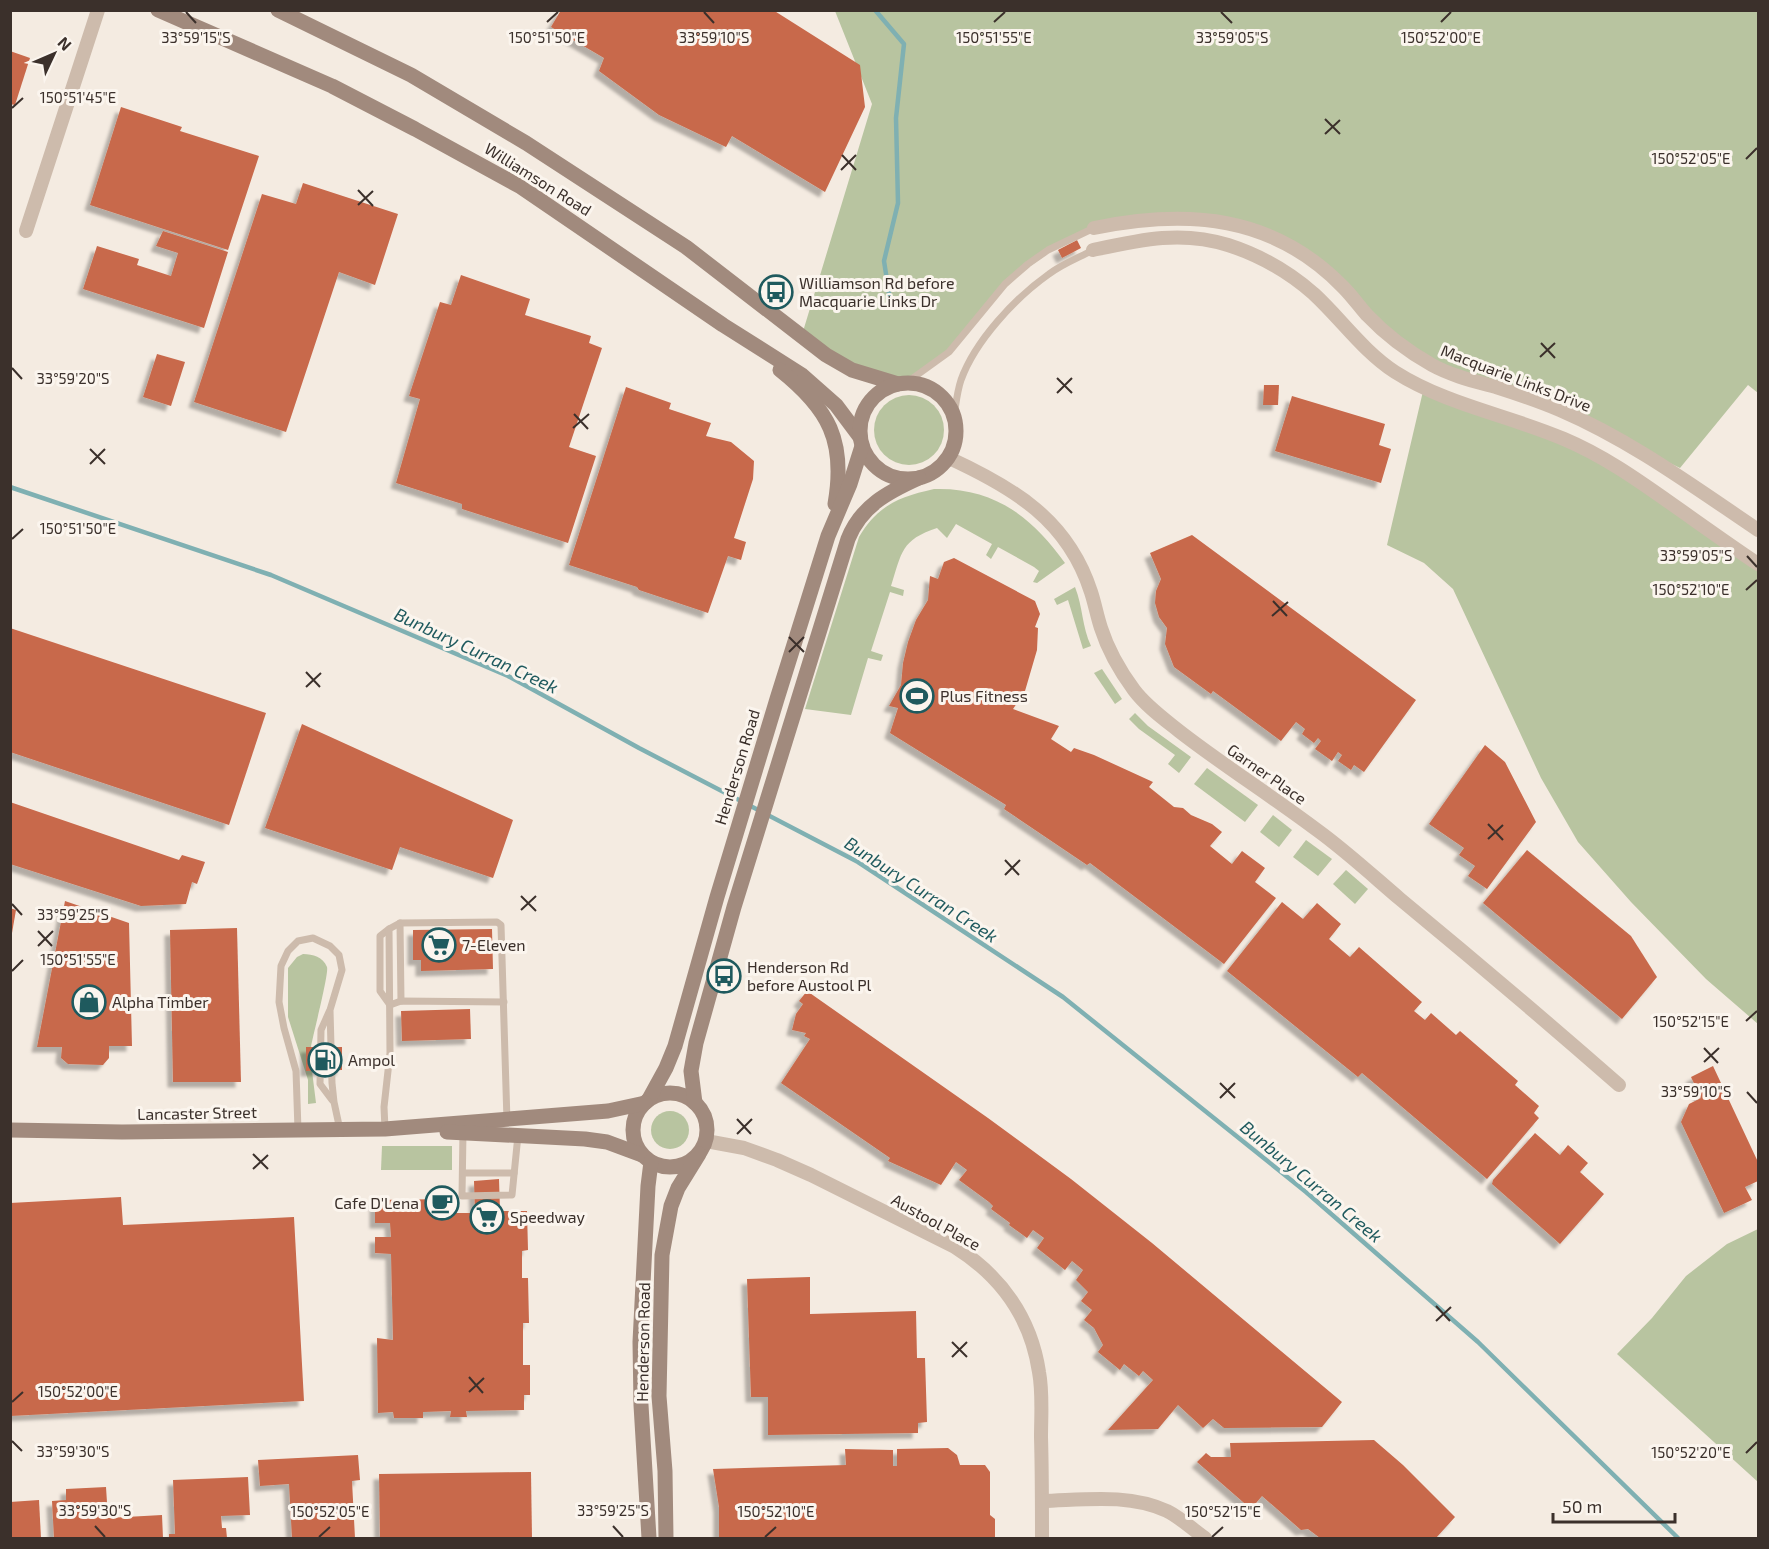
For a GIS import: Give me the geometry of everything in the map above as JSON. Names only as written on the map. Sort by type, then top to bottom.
[{"type":"main road","name":"Williamson Road","points":[[159,10],[332,86],[521,187],[723,325],[802,375],[836,405],[861,442]]},
{"type":"main road","name":"Williamson Road","points":[[278,10],[411,75],[526,143],[686,247],[826,355],[852,370],[902,383]]},
{"type":"main road","points":[[723,325],[790,378],[818,407],[829,425],[836,443],[839,461],[838,482],[828,536]]},
{"type":"main road","points":[[695,1103],[691,1071],[693,1055],[734,907],[852,529],[870,506],[885,495],[936,471],[949,458],[955,442],[957,433],[954,416],[939,394],[924,386],[902,383],[881,391],[869,403],[861,419],[861,442],[871,462],[885,473],[902,479],[920,478]]},
{"type":"main road","name":"Henderson Road","points":[[647,1101],[666,1068],[675,1046],[777,699],[828,536],[846,493],[861,442]]},
{"type":"main road","points":[[676,1093],[695,1103],[702,1111],[706,1120],[702,1147],[687,1164],[661,1167],[646,1159],[636,1145],[633,1128],[637,1112],[647,1101],[659,1094],[676,1093]]},
{"type":"main road","name":"Lancaster Street","points":[[385,1129],[608,1111],[647,1101]]},
{"type":"main road","name":"Lancaster Street","points":[[10,1130],[123,1132],[385,1129],[464,1132],[607,1142],[646,1159]]},
{"type":"main road","name":"Henderson Road","points":[[666,1539],[665,1471],[659,1396],[662,1255],[671,1206],[678,1188],[702,1147]]},
{"type":"main road","name":"Henderson Road","points":[[646,1159],[648,1186],[640,1342],[648,1539]]},
{"type":"street","points":[[26,231],[98,10]]},
{"type":"street","name":"Macquarie Links Drive","points":[[1094,228],[1132,220],[1189,218],[1222,221],[1279,241],[1308,256],[1343,287],[1386,332],[1432,365],[1467,380],[1527,397],[1599,428],[1655,460],[1758,530]]},
{"type":"street","points":[[1093,250],[1144,238],[1173,237],[1227,244],[1258,256],[1287,273],[1314,294],[1372,356],[1396,373],[1461,404],[1565,439],[1606,459],[1758,564]]},
{"type":"street","name":"Garner Place","points":[[949,458],[973,469],[1020,497],[1044,515],[1064,537],[1080,563],[1113,659],[1135,692],[1196,744],[1317,830],[1466,953],[1619,1085]]},
{"type":"street","name":"Austool Place","points":[[702,1147],[744,1148],[777,1160],[955,1247],[985,1269],[1000,1284],[1025,1324],[1039,1368],[1042,1539]]},
{"type":"street","points":[[1042,1501],[1119,1499],[1134,1501],[1167,1512],[1182,1520],[1204,1539]]},
{"type":"lane","name":"Macquarie Links Drive","points":[[902,383],[949,352],[998,292],[1028,264],[1048,250],[1094,228]]},
{"type":"lane","points":[[954,416],[957,393],[962,378],[988,334],[1008,311],[1048,274],[1093,250]]},
{"type":"lane","points":[[385,1129],[384,1107],[390,1053],[389,929],[400,923],[497,922],[501,925],[507,1118],[513,1135],[512,1195],[462,1196],[464,1132]]},
{"type":"lane","points":[[400,923],[401,1001]]},
{"type":"lane","points":[[298,1130],[296,1071],[279,1002],[281,966],[288,951],[298,942],[313,938],[330,946],[339,955],[342,970],[330,1010],[321,1030],[320,1084],[334,1102]]},
{"type":"lane","points":[[390,1005],[401,1001],[504,1002]]},
{"type":"lane","points":[[330,1010],[334,1102],[340,1130]]},
{"type":"lane","points":[[463,1173],[514,1173]]},
{"type":"green space","points":[[835,11],[1758,11],[1758,393],[1748,385],[1680,468],[1560,410],[1443,370],[1397,341],[1310,258],[1255,231],[1132,220],[1067,240],[1005,284],[966,332],[930,366],[898,384],[801,338],[872,104]]},
{"type":"green space","points":[[1424,387],[1618,466],[1758,564],[1758,1024],[1706,979],[1631,902],[1578,842],[1541,778],[1453,589],[1424,563],[1387,545]]},
{"type":"green space","points":[[916,395],[929,401],[938,410],[942,416],[944,430],[942,444],[934,455],[923,463],[902,465],[884,455],[876,444],[874,423],[884,405],[895,397]]},
{"type":"green space","points":[[934,489],[975,493],[1010,508],[1039,532],[1065,563],[1037,583],[1033,582],[1039,571],[1034,567],[998,547],[991,559],[986,555],[992,544],[956,524],[947,538],[937,528],[916,537],[901,556],[891,586],[904,590],[903,596],[890,592],[871,651],[883,655],[881,661],[868,658],[851,715],[805,709],[859,537],[874,517],[890,504],[910,495]]},
{"type":"green space","points":[[1075,587],[1091,646],[1083,649],[1068,600],[1057,605],[1054,599]]},
{"type":"green space","points":[[1102,669],[1122,699],[1115,704],[1094,673]]},
{"type":"green space","points":[[1135,713],[1148,726],[1191,757],[1179,773],[1168,764],[1175,755],[1129,719]]},
{"type":"green space","points":[[1207,768],[1258,805],[1245,822],[1194,784]]},
{"type":"green space","points":[[1273,815],[1292,830],[1279,847],[1260,832]]},
{"type":"green space","points":[[1306,840],[1332,859],[1318,876],[1293,857]]},
{"type":"green space","points":[[1346,870],[1368,889],[1355,904],[1333,884]]},
{"type":"green space","points":[[303,954],[317,957],[327,967],[311,1047],[306,1048],[306,1070],[312,1071],[316,1103],[308,1104],[308,1080],[288,1017],[288,968],[297,957]]},
{"type":"green space","points":[[670,1111],[684,1116],[689,1130],[684,1144],[670,1149],[656,1144],[651,1130],[656,1116]]},
{"type":"green space","points":[[382,1146],[452,1146],[452,1170],[381,1170]]},
{"type":"green space","points":[[1758,1229],[1758,1482],[1617,1354],[1652,1318],[1686,1276],[1727,1244]]},
{"type":"building","points":[[561,10],[773,10],[860,65],[865,107],[825,192],[732,136],[726,147],[659,115],[599,71],[604,58],[551,27]]},
{"type":"building","points":[[10,51],[30,58],[15,105],[10,104]]},
{"type":"building","points":[[121,107],[182,127],[180,131],[259,156],[228,250],[90,205]]},
{"type":"building","points":[[303,183],[398,214],[375,285],[339,272],[286,432],[194,402],[262,194],[296,204]]},
{"type":"building","points":[[163,231],[228,252],[204,328],[83,289],[97,246],[139,259],[137,265],[171,276],[178,253],[156,246]]},
{"type":"building","points":[[1077,240],[1081,248],[1062,258],[1058,250]]},
{"type":"building","points":[[461,275],[530,299],[525,315],[591,336],[589,343],[602,348],[569,447],[596,456],[568,543],[462,509],[462,504],[396,483],[420,399],[409,396],[440,302],[451,305]]},
{"type":"building","points":[[157,354],[185,362],[171,406],[143,397]]},
{"type":"building","points":[[1264,385],[1279,385],[1278,405],[1263,405]]},
{"type":"building","points":[[626,387],[671,403],[669,409],[711,423],[706,436],[731,442],[754,461],[753,479],[734,538],[746,542],[741,560],[728,556],[708,613],[569,565]]},
{"type":"building","points":[[1292,396],[1385,424],[1379,445],[1391,449],[1381,483],[1275,451]]},
{"type":"building","points":[[1192,535],[1416,700],[1364,772],[1354,765],[1351,770],[1338,761],[1342,755],[1338,752],[1332,761],[1315,749],[1321,741],[1318,738],[1314,743],[1302,734],[1305,729],[1296,722],[1281,741],[1213,691],[1211,694],[1174,667],[1165,644],[1167,628],[1159,617],[1155,603],[1156,591],[1161,579],[1150,553]]},
{"type":"building","points":[[954,558],[1035,601],[1040,614],[1035,627],[1038,628],[1037,650],[1025,691],[1013,709],[1059,726],[1051,739],[1071,752],[1074,748],[1094,755],[1153,782],[1149,787],[1174,807],[1183,808],[1222,832],[1210,846],[1232,864],[1242,851],[1265,868],[1255,882],[1276,898],[1224,964],[1090,863],[1087,865],[1004,809],[1006,805],[890,733],[898,708],[889,706],[901,685],[903,663],[916,620],[928,600],[930,576],[938,579],[944,562]]},
{"type":"building","points":[[10,628],[266,713],[229,825],[10,752]]},
{"type":"building","points":[[302,724],[513,820],[493,878],[400,847],[392,870],[265,828]]},
{"type":"building","points":[[1485,745],[1505,762],[1536,822],[1487,889],[1468,876],[1475,866],[1459,855],[1464,848],[1429,824]]},
{"type":"building","points":[[10,802],[179,860],[182,855],[205,862],[197,884],[192,882],[186,904],[141,906],[10,864]]},
{"type":"building","points":[[1527,850],[1631,936],[1657,977],[1622,1019],[1483,903]]},
{"type":"building","points":[[65,901],[129,923],[132,1046],[109,1046],[109,1058],[103,1065],[68,1064],[61,1058],[62,1047],[37,1047]]},
{"type":"building","points":[[1282,902],[1303,919],[1317,903],[1341,924],[1329,939],[1350,957],[1359,947],[1422,1002],[1414,1011],[1425,1020],[1431,1013],[1456,1035],[1460,1031],[1518,1081],[1515,1085],[1539,1106],[1534,1113],[1539,1118],[1487,1179],[1362,1073],[1358,1077],[1227,971]]},
{"type":"building","points":[[10,908],[16,910],[12,933],[10,933]]},
{"type":"building","points":[[237,928],[241,1082],[173,1082],[170,930]]},
{"type":"building","points":[[492,929],[493,969],[421,971],[421,960],[413,960],[413,930]]},
{"type":"building","points":[[807,991],[1071,1179],[1152,1243],[1342,1402],[1322,1427],[1224,1428],[1213,1419],[1203,1428],[1178,1405],[1158,1429],[1108,1430],[1153,1380],[1143,1371],[1139,1376],[1124,1364],[1120,1370],[1098,1352],[1103,1345],[1094,1328],[1084,1320],[1092,1310],[1081,1301],[1088,1292],[1076,1280],[1083,1270],[1072,1261],[1065,1270],[1037,1248],[1044,1238],[1033,1230],[1027,1238],[1009,1225],[1010,1223],[991,1209],[993,1206],[989,1202],[959,1180],[967,1170],[956,1162],[941,1185],[888,1161],[890,1158],[781,1083],[810,1039],[804,1036],[806,1033],[792,1030],[796,1014],[803,1004],[799,1001]]},
{"type":"building","points":[[470,1009],[471,1039],[402,1041],[401,1011]]},
{"type":"building","points":[[306,1047],[342,1047],[342,1070],[306,1071]]},
{"type":"building","points":[[1713,1066],[1758,1162],[1758,1181],[1745,1187],[1752,1200],[1724,1213],[1681,1122],[1689,1104],[1701,1098],[1691,1077]]},
{"type":"building","points":[[1535,1133],[1560,1155],[1568,1145],[1588,1163],[1580,1172],[1604,1194],[1560,1244],[1492,1184],[1493,1180]]},
{"type":"building","points":[[499,1179],[500,1211],[527,1211],[528,1250],[522,1251],[522,1278],[528,1278],[529,1323],[523,1323],[523,1365],[530,1365],[530,1395],[524,1395],[524,1410],[466,1411],[467,1417],[450,1417],[451,1411],[423,1412],[423,1418],[394,1418],[393,1412],[378,1413],[377,1338],[393,1340],[391,1254],[375,1253],[375,1237],[391,1237],[390,1223],[375,1223],[375,1200],[448,1199],[448,1213],[475,1213],[474,1181]]},
{"type":"building","points":[[121,1197],[123,1225],[294,1217],[304,1401],[10,1416],[10,1203]]},
{"type":"building","points":[[810,1277],[810,1314],[916,1311],[917,1358],[925,1358],[927,1422],[918,1423],[918,1433],[768,1435],[768,1397],[751,1397],[747,1279]]},
{"type":"building","points":[[1374,1440],[1403,1465],[1455,1517],[1436,1538],[1320,1538],[1308,1529],[1301,1530],[1262,1496],[1251,1509],[1197,1462],[1206,1453],[1211,1457],[1231,1457],[1230,1443]]},
{"type":"building","points":[[948,1448],[957,1455],[960,1465],[985,1465],[990,1472],[990,1515],[995,1519],[995,1538],[719,1538],[719,1507],[713,1469],[846,1465],[845,1449],[893,1450],[893,1466],[897,1466],[897,1449]]},
{"type":"building","points":[[358,1455],[360,1480],[352,1481],[355,1538],[292,1538],[289,1484],[260,1486],[258,1460]]},
{"type":"building","points":[[531,1472],[532,1538],[380,1538],[379,1474]]},
{"type":"building","points":[[248,1477],[250,1515],[221,1516],[222,1528],[226,1528],[227,1538],[169,1538],[169,1534],[175,1534],[173,1480]]},
{"type":"building","points":[[106,1487],[108,1518],[162,1515],[163,1538],[54,1538],[52,1501],[66,1500],[66,1489]]},
{"type":"building","points":[[39,1500],[41,1538],[10,1538],[10,1502]]},
{"type":"waterway","points":[[875,10],[904,44],[896,118],[898,203],[884,261],[891,306]]},
{"type":"waterway","name":"Bunbury Curran Creek","points":[[10,487],[271,575],[508,676],[639,748],[858,862],[1063,997],[1306,1192],[1478,1342],[1678,1538]]},
{"type":"place","name":"Williamson Rd before Macquarie Links Dr","points":[[776,292]]},
{"type":"place","name":"Plus Fitness","points":[[917,696]]},
{"type":"place","name":"7-Eleven","points":[[439,945]]},
{"type":"place","name":"Henderson Rd before Austool Pl","points":[[724,976]]},
{"type":"place","name":"Alpha Timber","points":[[89,1002]]},
{"type":"place","name":"Ampol","points":[[325,1060]]},
{"type":"place","name":"Cafe D'Lena","points":[[442,1203]]},
{"type":"place","name":"Speedway","points":[[487,1217]]}]
